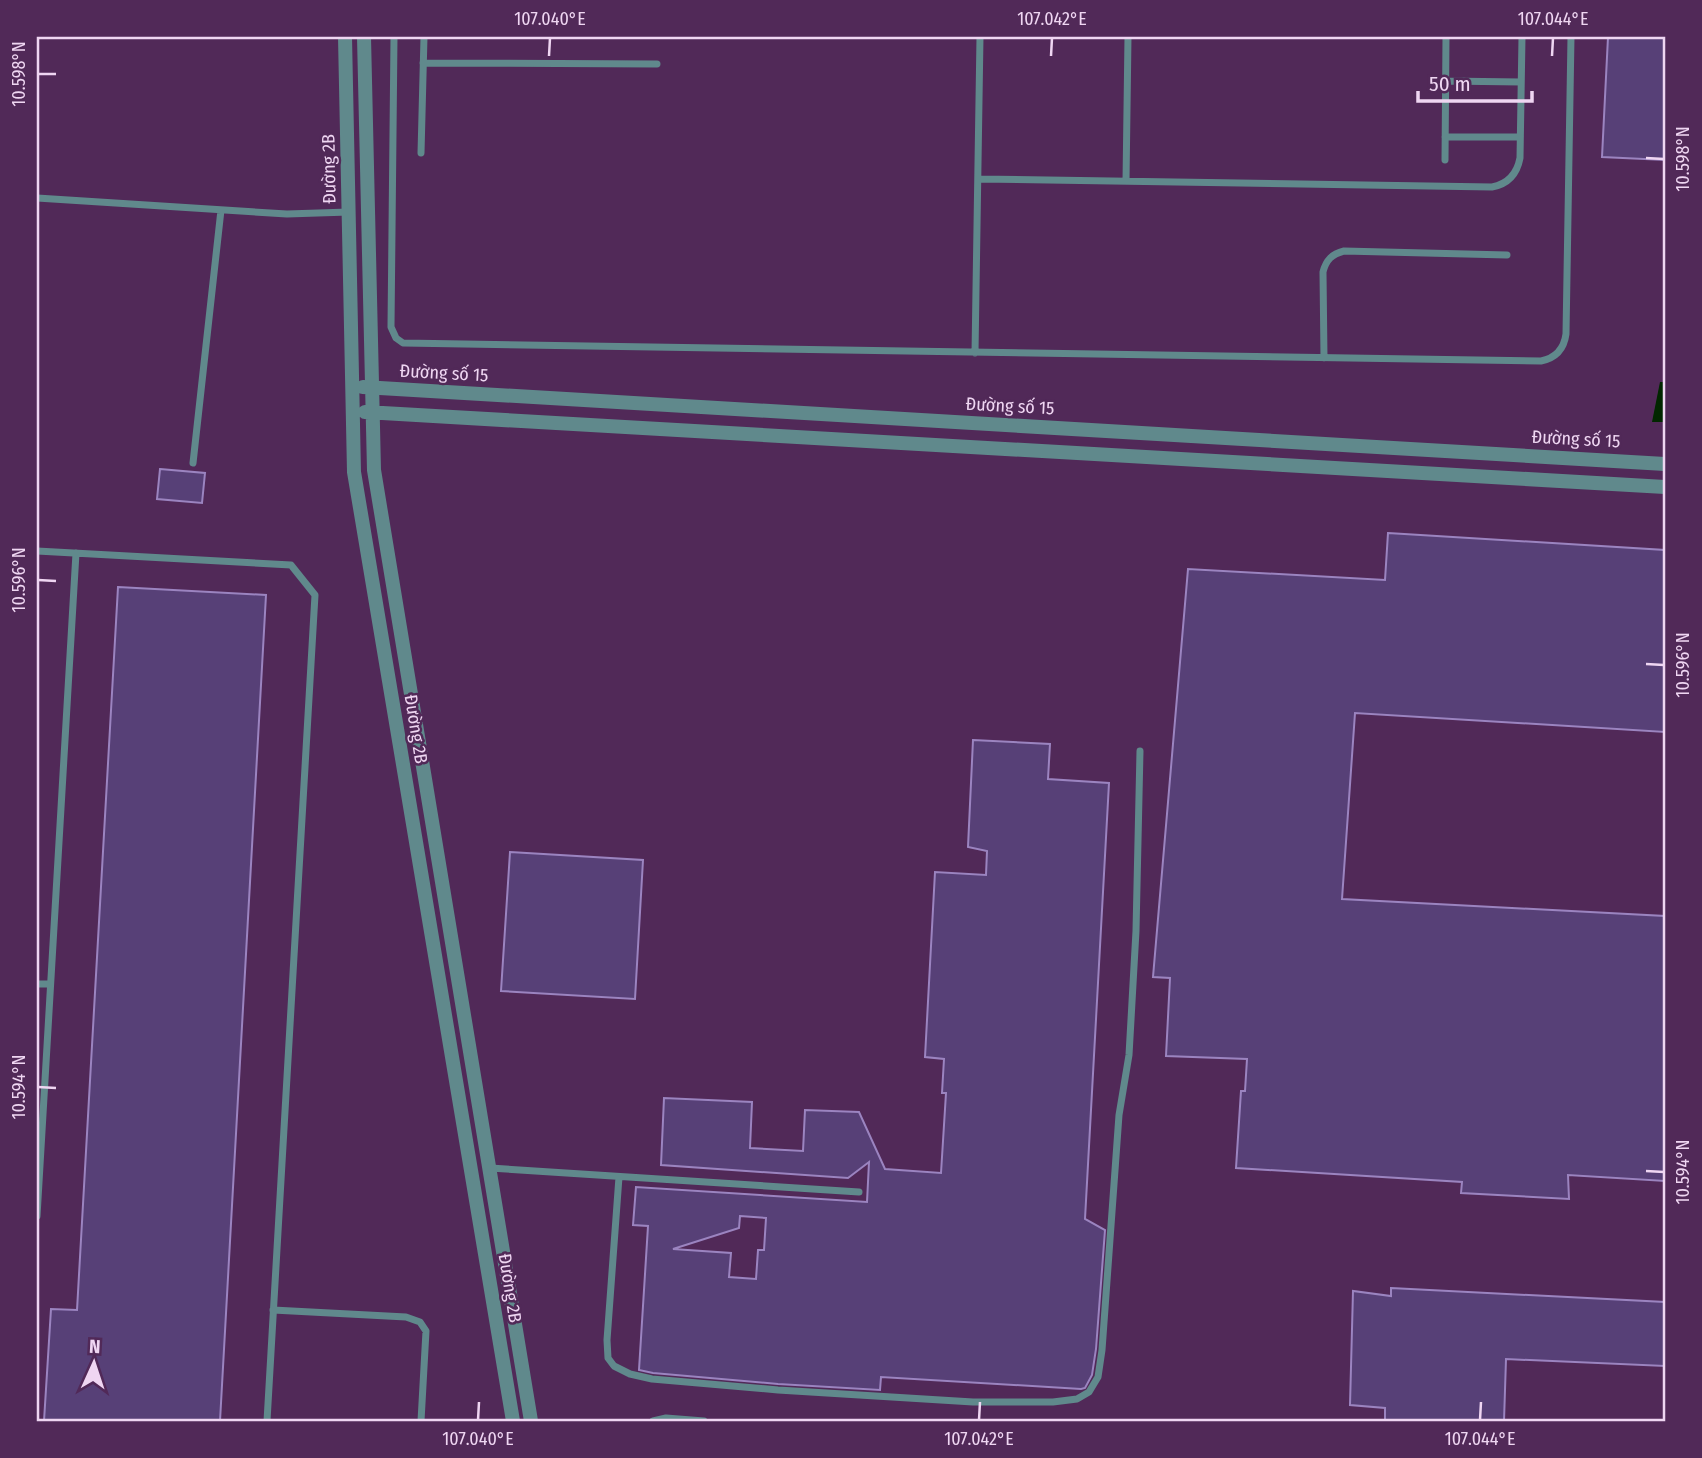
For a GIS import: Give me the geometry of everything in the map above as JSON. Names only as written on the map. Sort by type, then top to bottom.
[{"type":"street","name":"Đường 2B","points":[[345,37],[354,472],[513,1421]]},
{"type":"street","name":"Đường 2B","points":[[364,37],[374,470],[531,1421]]},
{"type":"street","name":"Đường số 15","points":[[352,386],[1665,464]]},
{"type":"street","points":[[353,411],[1665,487]]},
{"type":"lane","points":[[394,37],[391,327],[393,335],[407,344],[1541,361],[1554,357],[1559,352],[1566,334],[1571,37]]},
{"type":"lane","points":[[421,153],[424,37]]},
{"type":"lane","points":[[975,353],[980,37]]},
{"type":"lane","points":[[1126,181],[1128,37]]},
{"type":"lane","points":[[1445,160],[1446,37]]},
{"type":"lane","points":[[978,179],[1492,187],[1504,183],[1515,173],[1520,158],[1522,37]]},
{"type":"lane","points":[[423,63],[657,64]]},
{"type":"lane","points":[[1446,81],[1521,82]]},
{"type":"lane","points":[[1445,137],[1520,138]]},
{"type":"lane","points":[[37,198],[287,214],[349,212]]},
{"type":"lane","points":[[193,463],[221,210]]},
{"type":"lane","points":[[1324,358],[1324,272],[1325,265],[1333,255],[1344,251],[1507,255]]},
{"type":"lane","points":[[37,551],[291,565],[315,595],[267,1421]]},
{"type":"lane","points":[[37,1216],[76,554]]},
{"type":"lane","points":[[620,1177],[607,1340],[608,1358],[614,1366],[630,1374],[652,1379],[778,1390],[973,1402],[1052,1402],[1077,1399],[1089,1392],[1098,1377],[1102,1350],[1119,1115],[1129,1055],[1136,932],[1140,751]]},
{"type":"lane","points":[[37,984],[50,984]]},
{"type":"lane","points":[[489,1168],[859,1192]]},
{"type":"lane","points":[[273,1310],[406,1317],[420,1322],[426,1331],[421,1421]]},
{"type":"lane","points":[[653,1421],[666,1418],[704,1421]]},
{"type":"shaded area","points":[[1660,382],[1665,382],[1665,422],[1652,422]]},
{"type":"building","points":[[1608,37],[1665,37],[1665,160],[1602,157]]},
{"type":"building","points":[[160,469],[205,473],[202,503],[157,499]]},
{"type":"building","points":[[1388,533],[1665,550],[1665,732],[1355,713],[1342,899],[1665,916],[1665,1181],[1568,1175],[1569,1199],[1461,1193],[1462,1182],[1236,1168],[1241,1091],[1245,1091],[1247,1059],[1166,1056],[1170,978],[1153,977],[1188,569],[1385,580]]},
{"type":"building","points":[[118,587],[266,595],[220,1421],[44,1421],[51,1309],[77,1310]]},
{"type":"building","points":[[973,740],[1050,744],[1048,779],[1109,783],[1085,1219],[1105,1230],[1096,1349],[1092,1375],[1085,1388],[881,1377],[880,1390],[778,1384],[639,1370],[648,1226],[633,1225],[636,1187],[867,1202],[869,1162],[848,1178],[661,1165],[664,1098],[752,1102],[750,1148],[803,1151],[805,1110],[859,1112],[885,1169],[941,1173],[946,1093],[942,1093],[944,1059],[925,1057],[935,872],[986,875],[987,851],[968,847]],"holes":[[[740,1216],[766,1218],[764,1250],[758,1250],[756,1279],[729,1277],[731,1253],[673,1249],[739,1228]]]},
{"type":"building","points":[[510,852],[643,860],[635,999],[501,991]]},
{"type":"building","points":[[1391,1288],[1665,1302],[1665,1366],[1506,1359],[1504,1421],[1385,1421],[1385,1408],[1350,1405],[1353,1291],[1391,1296]]}]
